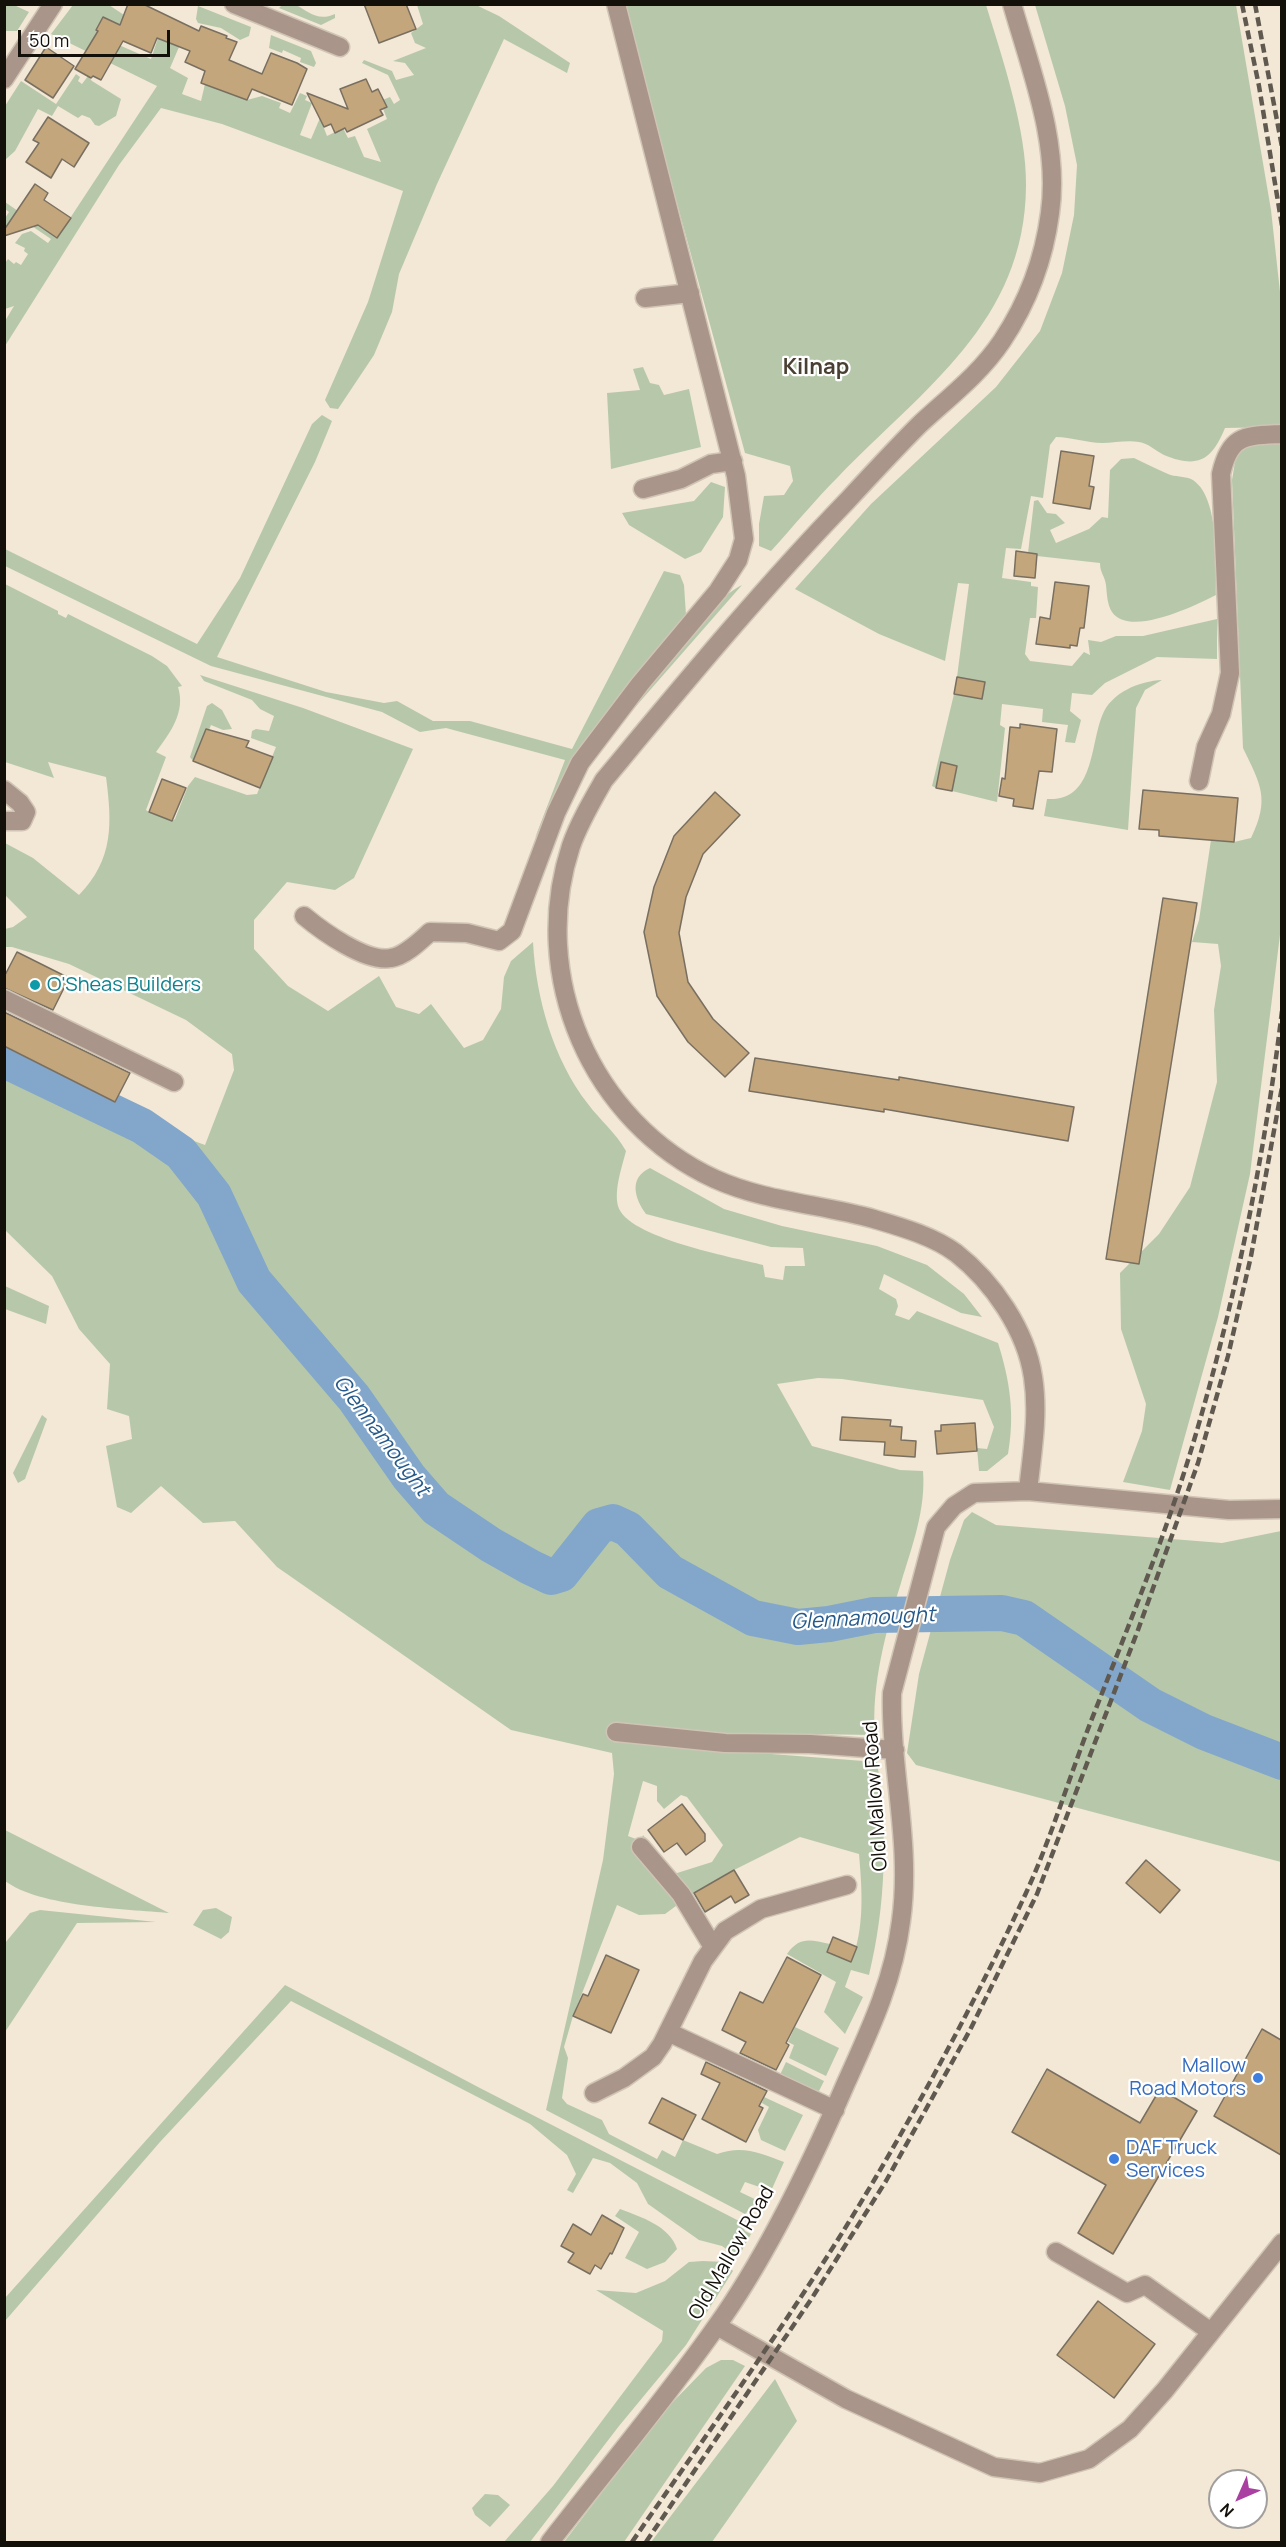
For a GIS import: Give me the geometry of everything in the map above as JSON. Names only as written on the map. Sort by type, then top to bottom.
[{"type":"street","points":[[4,79],[53,4]]},
{"type":"street","points":[[234,4],[340,47]]},
{"type":"street","points":[[304,916],[324,932],[365,954],[391,958],[416,945],[430,932],[467,933],[499,941],[512,931],[556,813],[580,763],[640,684],[718,591],[738,560],[744,538],[743,515],[733,461],[616,4]]},
{"type":"street","points":[[1012,4],[1039,98],[1051,168],[1050,212],[1039,264],[1028,297],[1002,342],[973,378],[920,425],[830,519],[604,780],[587,809],[571,847],[560,894],[557,933],[562,984],[569,1015],[584,1049],[606,1088],[652,1139],[690,1165],[748,1192],[872,1218],[920,1234],[955,1252],[982,1278],[1003,1305],[1016,1328],[1033,1376],[1035,1420],[1028,1491]]},
{"type":"street","points":[[645,298],[690,292]]},
{"type":"street","points":[[1199,781],[1206,747],[1221,714],[1230,673],[1221,474],[1225,453],[1244,438],[1281,434]]},
{"type":"street","points":[[643,489],[681,478],[711,464],[733,461]]},
{"type":"street","points":[[4,790],[26,812],[22,821],[4,821]]},
{"type":"street","points":[[4,999],[174,1082]]},
{"type":"street","name":"Old Mallow Road","points":[[550,2542],[717,2326],[773,2234],[835,2110],[884,1995],[902,1920],[905,1870],[892,1693],[936,1527],[954,1506],[974,1493],[1028,1491],[1229,1510],[1281,1509]]},
{"type":"street","points":[[616,1732],[725,1743],[810,1744],[895,1750]]},
{"type":"street","points":[[641,1847],[681,1894],[713,1947]]},
{"type":"street","points":[[594,2093],[624,2078],[653,2057],[668,2032],[703,1960],[725,1931],[761,1909],[847,1885]]},
{"type":"street","points":[[668,2032],[835,2110]]},
{"type":"street","points":[[717,2326],[846,2399],[994,2467],[1040,2473],[1089,2459],[1130,2429],[1211,2332],[1281,2242]]},
{"type":"street","points":[[1056,2252],[1127,2293],[1145,2285],[1211,2332]]},
{"type":"green space","points":[[295,4],[309,13],[323,17],[335,14],[335,18],[321,25],[279,8],[282,5]]},
{"type":"green space","points":[[4,5],[14,5],[29,12],[17,31],[5,31]]},
{"type":"green space","points":[[73,5],[109,5],[124,15],[120,25],[103,17],[96,30],[108,36],[112,42],[151,59],[158,38],[179,47],[170,68],[188,78],[182,94],[201,101],[205,84],[247,100],[262,96],[281,103],[279,108],[290,113],[300,93],[307,96],[305,100],[312,103],[300,135],[311,139],[320,118],[327,136],[343,128],[348,138],[355,136],[364,157],[381,162],[367,129],[387,119],[380,101],[390,97],[394,104],[400,100],[388,75],[362,63],[364,60],[392,71],[396,80],[414,75],[405,63],[393,61],[426,48],[415,43],[411,33],[423,24],[417,5],[476,5],[499,16],[570,63],[567,73],[504,39],[437,184],[399,274],[392,312],[374,355],[338,409],[330,408],[325,400],[368,302],[403,191],[222,124],[161,108],[119,165],[5,346],[5,321],[14,306],[5,309],[5,263],[8,259],[14,264],[16,262],[21,265],[28,254],[24,251],[25,248],[15,243],[22,234],[31,231],[48,243],[51,239],[20,218],[5,235],[5,218],[9,212],[5,209],[5,202],[57,238],[157,86],[51,34]]},
{"type":"green space","points":[[623,5],[986,5],[1006,71],[1018,118],[1026,186],[1021,234],[1008,276],[988,315],[964,350],[935,382],[829,486],[771,551],[759,546],[759,524],[764,496],[784,495],[793,481],[790,466],[745,453]]},
{"type":"green space","points":[[1035,5],[1236,5],[1271,210],[1282,310],[1281,427],[1225,428],[1215,448],[1202,459],[1195,461],[1164,455],[1149,445],[1139,442],[1096,443],[1056,437],[1050,445],[1043,498],[1031,496],[1021,549],[1006,548],[1002,578],[1031,582],[1031,586],[1038,587],[1036,618],[1030,618],[1025,654],[1030,661],[1072,666],[1084,652],[1090,655],[1088,640],[1101,642],[1116,636],[1143,636],[1217,619],[1217,659],[1157,657],[1105,683],[1092,695],[1072,693],[1070,711],[1081,720],[1075,743],[1065,742],[1068,725],[1042,722],[1043,709],[1002,704],[1000,725],[1005,728],[997,802],[952,791],[956,766],[942,763],[936,788],[932,786],[954,694],[982,699],[985,682],[957,677],[969,584],[958,583],[945,661],[879,634],[795,589],[871,504],[996,387],[1040,331],[1062,273],[1074,215],[1077,165],[1065,106]]},
{"type":"green space","points":[[198,6],[251,27],[249,36],[240,40],[221,28],[198,23],[196,19]]},
{"type":"green space","points":[[271,35],[311,51],[316,63],[314,67],[300,62],[301,58],[283,50],[282,53],[269,48]]},
{"type":"green space","points":[[76,74],[80,77],[78,81],[82,84],[88,76],[92,81],[121,99],[116,116],[99,126],[95,125],[90,118],[82,115],[78,118],[58,106],[52,116],[38,109],[15,151],[5,160],[5,106],[21,81],[56,104]]},
{"type":"green space","points":[[643,367],[650,383],[659,385],[664,395],[689,389],[701,447],[611,469],[607,393],[640,390],[633,369]]},
{"type":"green space","points":[[322,415],[332,421],[315,462],[217,657],[326,692],[384,703],[397,701],[433,721],[470,721],[572,749],[664,571],[680,575],[684,585],[686,615],[634,677],[573,763],[535,838],[565,760],[446,728],[420,732],[382,712],[211,666],[5,566],[5,549],[197,644],[240,578],[312,424]]},
{"type":"green space","points":[[1281,441],[1282,919],[1250,1174],[1218,1317],[1170,1490],[1123,1482],[1142,1431],[1146,1404],[1121,1329],[1120,1273],[1159,1234],[1190,1187],[1217,1082],[1214,1010],[1221,966],[1218,944],[1192,942],[1199,920],[1211,840],[1234,842],[1251,838],[1262,802],[1255,772],[1243,748],[1232,480],[1236,456],[1251,444]]},
{"type":"green space","points":[[1134,458],[1168,474],[1191,479],[1200,487],[1212,515],[1216,550],[1216,595],[1179,612],[1148,621],[1133,622],[1121,619],[1112,612],[1100,563],[1028,553],[1034,501],[1038,500],[1047,513],[1056,514],[1065,523],[1050,530],[1056,543],[1089,529],[1102,517],[1108,518],[1110,470],[1121,459]]},
{"type":"green space","points":[[711,482],[725,487],[723,517],[701,552],[685,559],[629,525],[622,513],[694,501]]},
{"type":"green space","points":[[5,584],[58,611],[58,614],[66,618],[68,614],[152,656],[167,666],[182,686],[178,687],[180,705],[175,722],[156,752],[166,757],[146,810],[149,812],[172,821],[175,819],[188,786],[195,777],[247,795],[257,794],[276,747],[251,738],[252,731],[256,729],[269,731],[274,716],[260,709],[252,700],[204,681],[200,675],[303,708],[413,749],[354,878],[335,890],[287,882],[254,920],[254,949],[288,986],[328,1011],[379,976],[396,1007],[419,1014],[431,1004],[464,1048],[483,1040],[501,1009],[504,977],[511,961],[533,942],[542,1006],[556,1048],[576,1086],[626,1151],[619,1178],[617,1199],[618,1206],[626,1217],[640,1228],[660,1237],[763,1265],[765,1277],[783,1280],[785,1266],[805,1266],[803,1248],[771,1247],[646,1214],[639,1202],[636,1183],[643,1172],[650,1168],[724,1209],[782,1226],[877,1246],[927,1265],[964,1294],[982,1317],[961,1313],[884,1274],[879,1289],[896,1299],[898,1306],[895,1315],[909,1320],[917,1311],[998,1343],[1006,1371],[1010,1398],[1010,1439],[1008,1454],[987,1471],[979,1471],[977,1448],[987,1449],[994,1427],[983,1400],[842,1379],[818,1378],[777,1384],[812,1446],[900,1470],[923,1471],[922,1500],[917,1528],[881,1658],[875,1697],[875,1735],[726,1733],[616,1724],[613,1742],[877,1762],[884,1842],[879,1922],[869,1975],[851,1970],[845,1987],[863,1997],[845,2034],[824,2012],[836,1982],[787,1954],[796,1944],[817,1941],[830,1944],[827,1952],[851,1962],[859,1936],[861,1895],[859,1854],[800,1837],[734,1870],[691,1895],[665,1914],[639,1915],[617,1905],[573,2016],[564,2047],[568,2058],[562,2098],[567,2104],[602,2120],[609,2134],[657,2159],[662,2150],[675,2157],[683,2140],[717,2154],[743,2150],[784,2162],[771,2191],[745,2182],[740,2192],[765,2204],[762,2213],[751,2208],[745,2214],[546,2110],[603,1860],[614,1774],[612,1753],[511,1730],[277,1567],[235,1521],[203,1523],[161,1486],[131,1513],[117,1507],[106,1446],[132,1439],[129,1416],[107,1409],[110,1364],[79,1329],[52,1276],[5,1230],[4,1053],[159,1128],[205,1145],[234,1070],[232,1054],[186,1020],[69,964],[5,947],[5,929],[13,927],[27,917],[5,895],[5,843],[33,858],[79,895],[99,868],[105,854],[109,810],[106,777],[48,762],[54,778],[5,762]],"holes":[[[643,1781],[657,1786],[657,1801],[664,1809],[681,1795],[687,1797],[723,1845],[712,1862],[674,1874],[643,1835],[641,1841],[628,1836]]]},
{"type":"green space","points":[[742,585],[595,753],[645,687],[707,613]]},
{"type":"green space","points":[[1162,680],[1145,690],[1136,708],[1128,830],[1044,816],[1047,799],[1062,798],[1074,792],[1082,782],[1088,770],[1102,716],[1112,700],[1127,689]]},
{"type":"green space","points":[[212,703],[222,710],[232,729],[223,730],[211,725],[209,730],[206,729],[193,761],[190,757],[207,706]]},
{"type":"green space","points":[[5,1286],[49,1306],[46,1324],[5,1309]]},
{"type":"green space","points":[[42,1415],[47,1419],[25,1479],[18,1483],[13,1473]]},
{"type":"green space","points":[[972,1512],[996,1525],[1222,1543],[1281,1531],[1281,1862],[916,1765],[907,1753],[919,1674],[950,1560],[964,1520]]},
{"type":"green space","points":[[5,1830],[169,1913],[84,1905],[20,1890],[5,1881]]},
{"type":"green space","points":[[216,1908],[232,1917],[229,1932],[221,1939],[193,1925],[203,1910]]},
{"type":"green space","points":[[40,1910],[156,1922],[77,1923],[5,2032],[5,1943],[30,1913]]},
{"type":"green space","points":[[285,1985],[741,2222],[745,2231],[751,2234],[740,2254],[699,2240],[648,2204],[637,2183],[610,2163],[593,2158],[573,2193],[567,2190],[576,2174],[567,2155],[530,2124],[291,2001],[160,2142],[5,2321],[5,2298]]},
{"type":"green space","points":[[795,2027],[839,2048],[826,2076],[789,2058],[794,2045],[788,2042]]},
{"type":"green space","points":[[786,2062],[824,2081],[819,2091],[808,2090],[779,2077]]},
{"type":"green space","points":[[764,2097],[803,2115],[785,2151],[761,2140],[758,2130],[769,2107],[762,2103]]},
{"type":"green space","points":[[620,2209],[654,2223],[668,2234],[677,2249],[665,2262],[647,2269],[625,2258],[639,2232],[615,2216]]},
{"type":"green space","points":[[689,2262],[725,2262],[733,2271],[686,2345],[619,2426],[530,2542],[504,2542],[553,2486],[662,2341],[663,2331],[596,2290],[636,2293],[665,2281]]},
{"type":"green space","points":[[721,2360],[733,2360],[745,2366],[624,2542],[564,2542],[664,2411],[706,2368]]},
{"type":"green space","points":[[775,2379],[797,2421],[712,2542],[651,2542]]},
{"type":"green space","points":[[485,2494],[498,2495],[510,2505],[490,2527],[475,2515],[472,2508]]},
{"type":"building","points":[[128,4],[143,4],[199,31],[201,26],[227,36],[226,38],[237,42],[229,60],[262,74],[271,53],[307,69],[292,105],[252,89],[247,100],[201,83],[205,71],[185,62],[190,51],[157,38],[151,53],[123,41],[101,80],[93,76],[91,78],[75,69],[98,31],[96,30],[103,17],[120,25]]},
{"type":"building","points":[[364,4],[406,4],[416,29],[379,43]]},
{"type":"building","points":[[46,47],[74,66],[53,98],[25,80]]},
{"type":"building","points":[[366,79],[372,92],[378,89],[387,107],[380,110],[383,115],[347,132],[345,128],[335,133],[331,124],[324,127],[307,93],[348,109],[340,89]]},
{"type":"building","points":[[48,117],[89,143],[74,167],[62,159],[51,178],[26,162],[39,143],[33,140]]},
{"type":"building","points":[[35,184],[48,193],[44,200],[71,218],[57,238],[38,225],[4,236],[4,230]]},
{"type":"building","points":[[1061,451],[1094,456],[1089,486],[1094,487],[1090,509],[1053,503]]},
{"type":"building","points":[[1016,551],[1037,554],[1035,578],[1014,576]]},
{"type":"building","points":[[1055,582],[1089,586],[1084,628],[1080,628],[1077,646],[1070,645],[1070,648],[1036,644],[1040,617],[1050,619]]},
{"type":"building","points":[[957,677],[985,682],[982,699],[954,694]]},
{"type":"building","points":[[1020,724],[1057,729],[1052,772],[1039,771],[1033,809],[1013,806],[1014,799],[999,796],[1002,778],[1005,779],[1010,727],[1020,728]]},
{"type":"building","points":[[206,729],[249,741],[246,747],[273,757],[260,788],[193,761]]},
{"type":"building","points":[[941,762],[957,766],[952,791],[936,788]]},
{"type":"building","points":[[162,779],[186,788],[172,821],[149,812]]},
{"type":"building","points":[[1143,790],[1238,798],[1234,842],[1159,836],[1159,830],[1139,829]]},
{"type":"building","points":[[715,792],[740,815],[703,854],[686,897],[679,933],[688,982],[713,1019],[749,1053],[725,1077],[688,1042],[657,996],[644,932],[654,887],[674,836]]},
{"type":"building","points":[[1163,898],[1197,903],[1139,1264],[1106,1259]]},
{"type":"building","name":"O'Sheas Builders","points":[[17,952],[69,978],[53,1010],[4,988],[4,977]]},
{"type":"building","points":[[4,1012],[130,1073],[115,1102],[4,1046]]},
{"type":"building","points":[[755,1058],[899,1080],[899,1077],[1074,1107],[1068,1141],[884,1109],[884,1112],[749,1091]]},
{"type":"building","points":[[842,1417],[891,1420],[890,1426],[902,1427],[901,1440],[916,1441],[915,1457],[884,1455],[885,1442],[840,1440]]},
{"type":"building","points":[[975,1423],[977,1451],[937,1454],[935,1431],[941,1431],[941,1425]]},
{"type":"building","points":[[682,1804],[705,1834],[705,1841],[686,1855],[677,1843],[664,1852],[648,1830]]},
{"type":"building","points":[[1146,1860],[1180,1890],[1160,1913],[1126,1883]]},
{"type":"building","points":[[734,1870],[749,1895],[735,1903],[731,1896],[705,1912],[694,1893]]},
{"type":"building","points":[[833,1937],[857,1947],[851,1962],[827,1952]]},
{"type":"building","points":[[606,1955],[639,1970],[611,2033],[573,2016],[583,1994],[588,1996]]},
{"type":"building","points":[[787,1957],[821,1975],[786,2043],[789,2045],[776,2070],[740,2053],[746,2042],[722,2030],[740,1992],[763,2003]]},
{"type":"building","name":"Mallow Road Motors","points":[[1262,2029],[1281,2040],[1281,2155],[1214,2116]]},
{"type":"building","points":[[706,2062],[767,2091],[759,2106],[763,2108],[746,2142],[702,2119],[720,2083],[701,2074]]},
{"type":"building","name":"DAF Truck Services","points":[[1047,2069],[1140,2123],[1160,2089],[1197,2111],[1113,2254],[1078,2233],[1106,2185],[1012,2132]]},
{"type":"building","points":[[662,2098],[696,2115],[683,2140],[649,2123]]},
{"type":"building","points":[[602,2215],[624,2228],[612,2254],[610,2253],[601,2269],[595,2265],[590,2274],[568,2262],[574,2253],[561,2246],[573,2224],[591,2235]]},
{"type":"building","points":[[1098,2301],[1155,2344],[1114,2398],[1057,2355]]},
{"type":"waterway","name":"Glennamought","points":[[4,1060],[142,1126],[181,1153],[214,1195],[254,1281],[354,1398],[409,1477],[436,1508],[491,1545],[530,1567],[551,1577],[561,1574],[599,1526],[613,1522],[628,1529],[670,1572],[753,1618],[798,1627],[829,1624],[874,1615],[1002,1613],[1024,1618],[1150,1705],[1204,1732],[1282,1762]]},
{"type":"railway","points":[[1242,4],[1259,86],[1282,226]]},
{"type":"railway","points":[[1255,4],[1282,147]]},
{"type":"railway","points":[[632,2542],[788,2316],[848,2224],[973,2001],[1036,1871],[1156,1553],[1179,1489],[1205,1403],[1245,1236],[1266,1124],[1282,1011]]},
{"type":"railway","points":[[646,2542],[812,2298],[886,2181],[970,2030],[1037,1894],[1138,1630],[1198,1463],[1228,1356],[1251,1256],[1282,1087]]},
{"type":"place","name":"O'Sheas Builders","points":[[35,985]]},
{"type":"place","name":"Mallow Road Motors","points":[[1258,2078]]},
{"type":"place","name":"DAF Truck Services","points":[[1114,2159]]},
{"type":"district","name":"Kilnap","points":[[816,368]]}]
